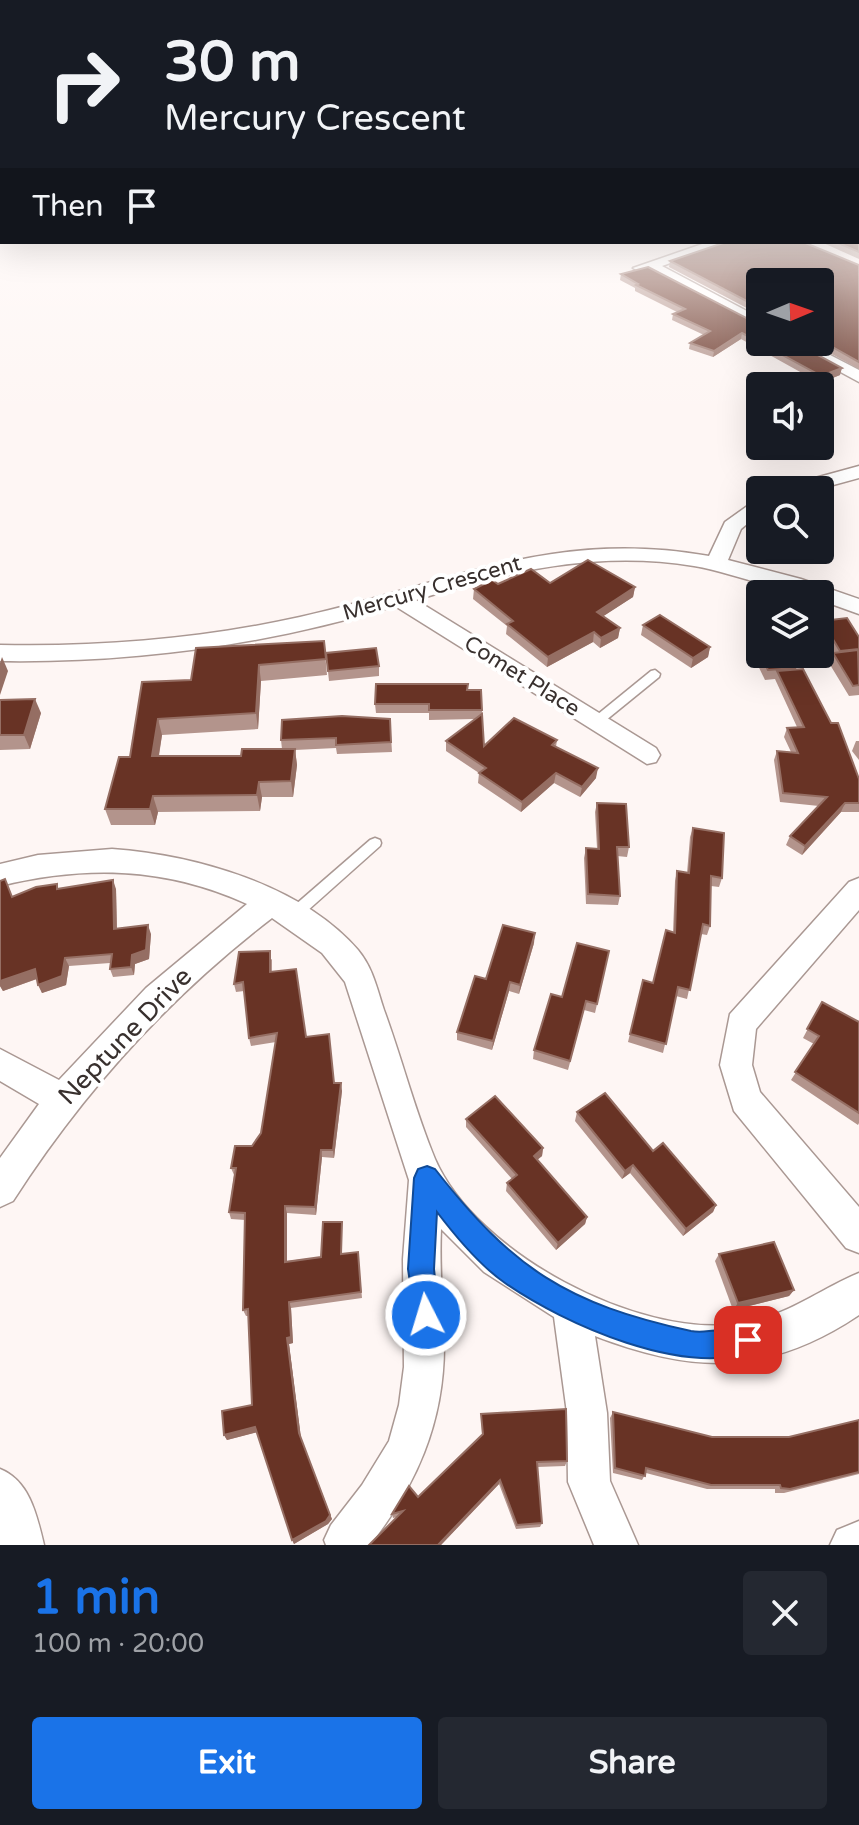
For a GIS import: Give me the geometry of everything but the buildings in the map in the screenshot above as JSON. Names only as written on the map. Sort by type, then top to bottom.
[{"type":"street","points":[[659,270],[746,317]]},
{"type":"street","points":[[819,356],[859,377]]},
{"type":"street","points":[[834,479],[859,472]]},
{"type":"street","points":[[716,564],[732,526],[746,514]]},
{"type":"street","name":"Mercury Crescent","points":[[0,653],[82,653],[191,644],[276,630],[398,598],[488,568],[556,557],[642,554],[716,564],[787,580],[859,607]]},
{"type":"street","name":"Comet Place","points":[[398,598],[647,755]]},
{"type":"street","points":[[0,875],[43,864],[134,859],[177,865],[281,909],[324,936],[354,969],[427,1178],[465,1227],[512,1272],[571,1306],[634,1331],[697,1346],[773,1337],[832,1312],[859,1292]]},
{"type":"street","points":[[859,890],[741,1024],[736,1045],[736,1065],[746,1100],[859,1235]]},
{"type":"street","name":"Neptune Drive","points":[[0,1189],[61,1099],[130,1023],[216,943],[281,909]]},
{"type":"street","points":[[0,1064],[61,1099]]},
{"type":"street","points":[[346,1540],[375,1505],[402,1459],[415,1426],[425,1353],[421,1269],[427,1178]]},
{"type":"street","points":[[571,1306],[587,1413],[589,1482],[616,1545]]},
{"type":"street","points":[[0,1490],[15,1515],[22,1545]]},
{"type":"street","points":[[852,1545],[859,1543]]},
{"type":"lane","points":[[596,722],[655,674]]},
{"type":"lane","points":[[281,909],[375,843]]},
{"type":"route","points":[[426,1315],[421,1269],[427,1178],[465,1227],[512,1272],[563,1303],[634,1331],[697,1346],[748,1340]]}]
